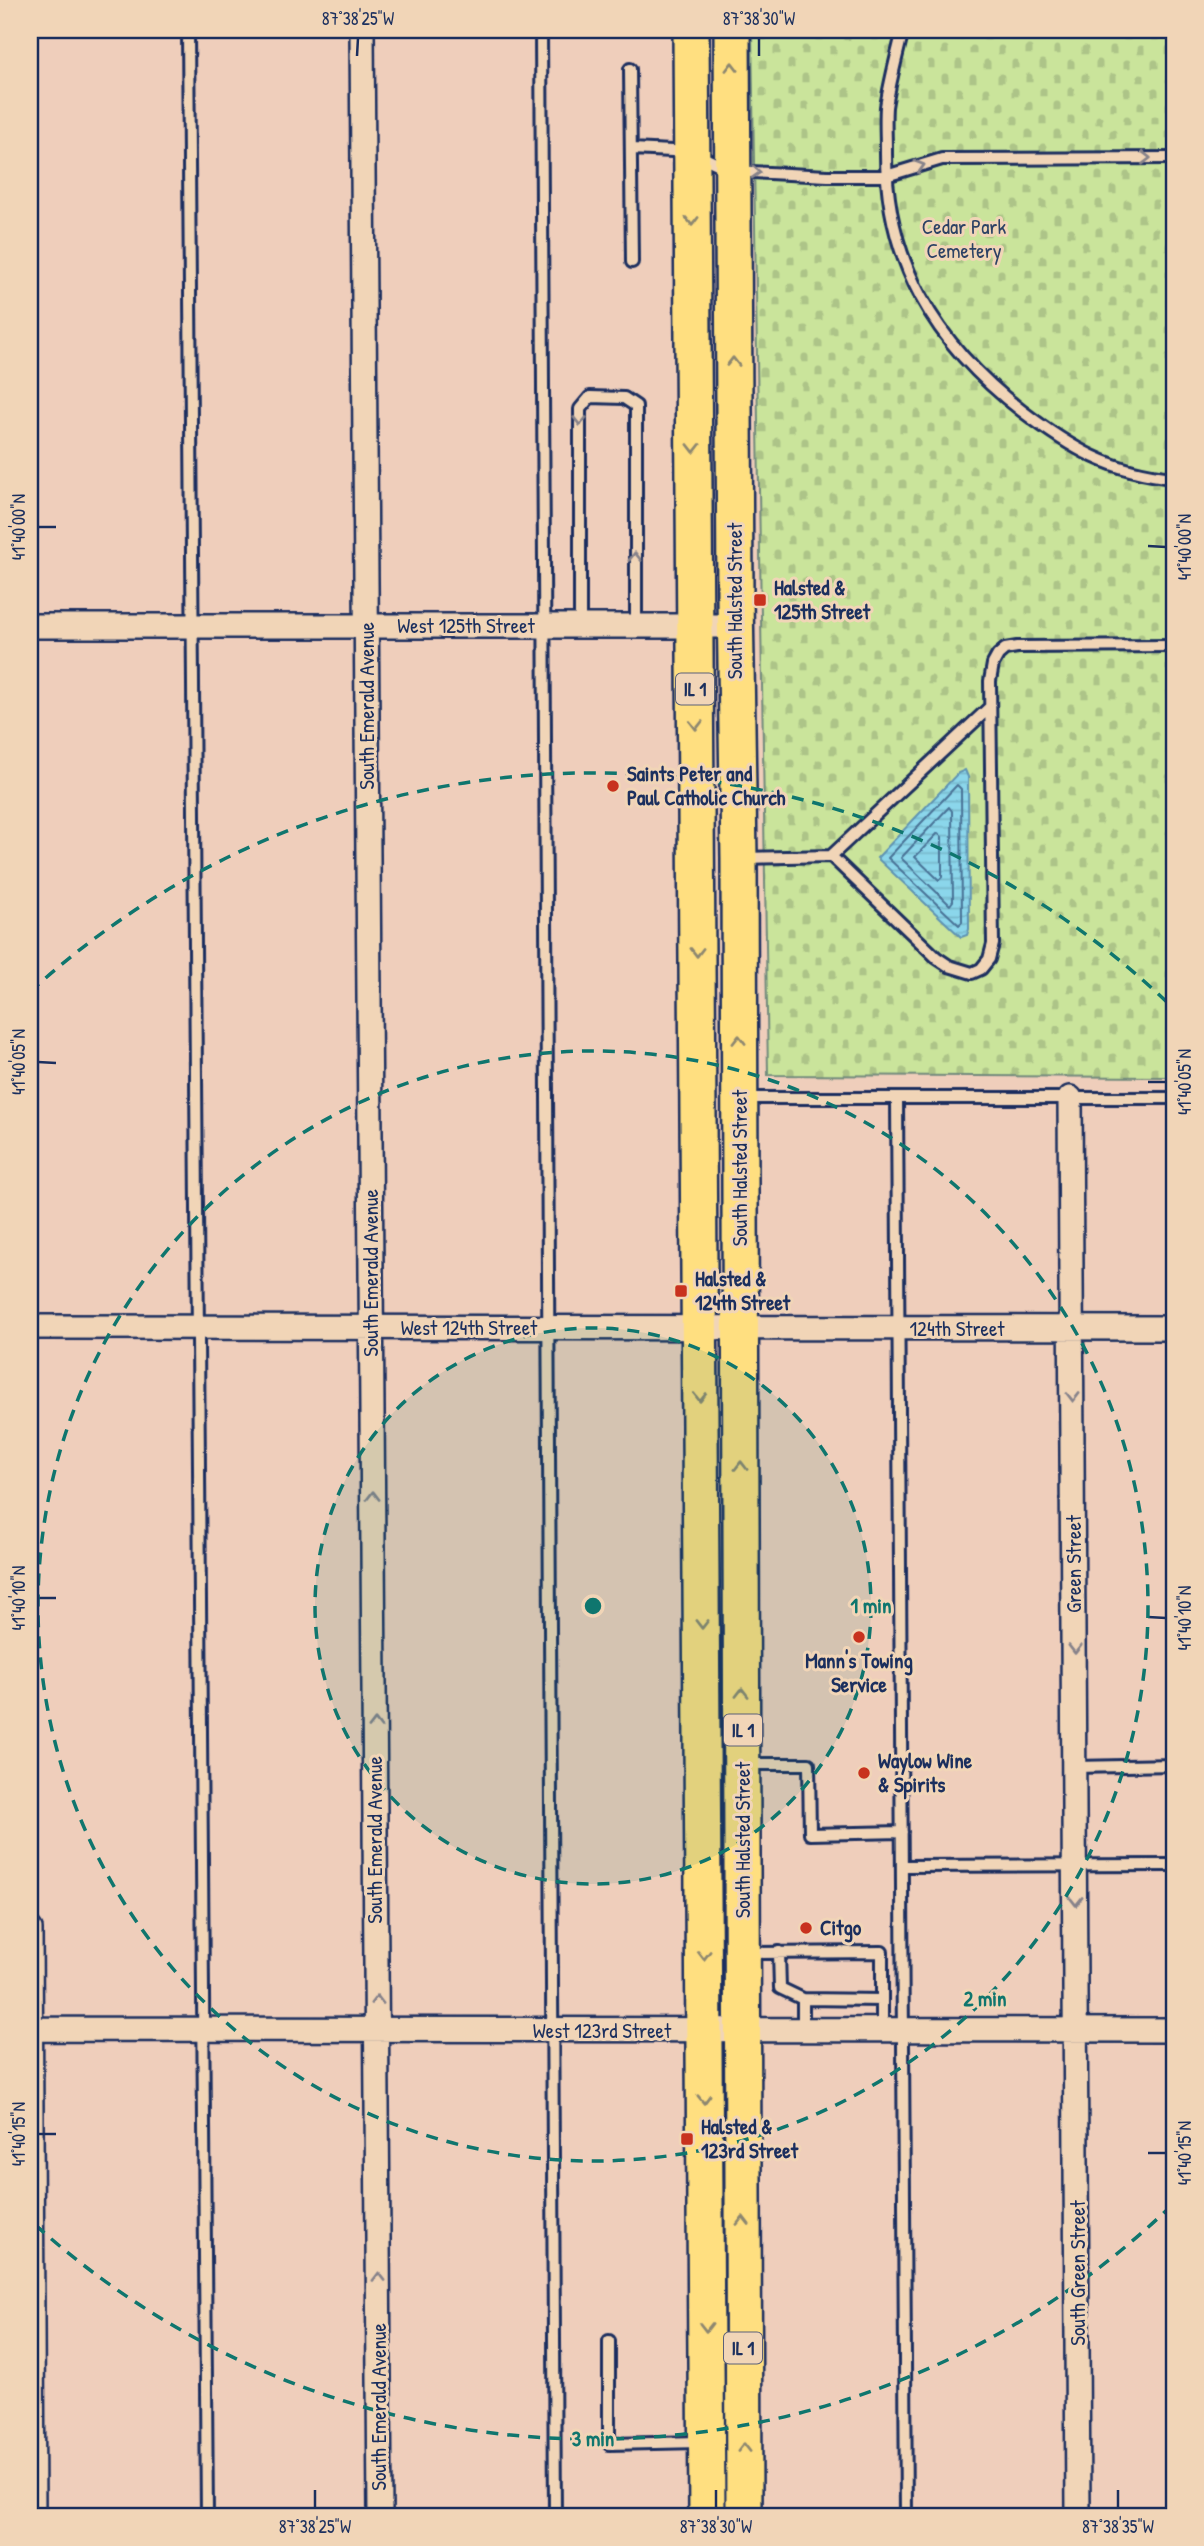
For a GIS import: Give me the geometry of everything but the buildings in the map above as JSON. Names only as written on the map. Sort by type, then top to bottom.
[{"type":"main road","name":"South Halsted Street","points":[[691,30],[707,2516]]},
{"type":"main road","name":"South Halsted Street","points":[[732,30],[739,858],[744,2516]]},
{"type":"street","name":"South Emerald Avenue","points":[[362,30],[380,2516]]},
{"type":"street","name":"West 125th Street","points":[[30,626],[735,626]]},
{"type":"street","name":"Green Street","points":[[1070,1098],[1077,2030]]},
{"type":"street","name":"West 124th Street","points":[[30,1326],[741,1329]]},
{"type":"street","name":"124th Street","points":[[741,1329],[1174,1328]]},
{"type":"street","points":[[30,1929],[33,2516]]},
{"type":"street","name":"West 123rd Street","points":[[30,2029],[1174,2030]]},
{"type":"street","name":"South Green Street","points":[[1077,2030],[1078,2516]]},
{"type":"lane","points":[[188,30],[207,2516]]},
{"type":"lane","points":[[541,30],[555,2516]]},
{"type":"lane","points":[[903,30],[886,109],[886,176],[900,251],[915,289],[937,327],[970,367],[1013,404],[1080,452],[1122,469],[1174,478]]},
{"type":"lane","points":[[630,69],[632,262]]},
{"type":"lane","points":[[632,149],[692,152],[732,171],[828,176],[886,176],[942,159],[1174,158]]},
{"type":"lane","points":[[580,626],[580,409],[590,397],[624,398],[636,406],[636,626]]},
{"type":"lane","points":[[831,856],[937,958],[960,971],[972,973],[981,969],[989,959],[993,944],[990,708],[993,664],[1006,649],[1017,647],[1174,646]]},
{"type":"lane","points":[[739,858],[831,856],[990,708]]},
{"type":"lane","points":[[739,1098],[1174,1098]]},
{"type":"lane","points":[[897,1098],[903,1866],[893,2029],[906,2516]]},
{"type":"lane","points":[[743,1765],[809,1764],[810,1834],[902,1832]]},
{"type":"lane","points":[[1075,1767],[1174,1765]]},
{"type":"lane","points":[[903,1866],[1174,1866]]},
{"type":"lane","points":[[779,1952],[780,1989],[803,1999],[882,2000]]},
{"type":"lane","points":[[744,1953],[882,1952],[882,2000],[893,2029]]},
{"type":"lane","points":[[803,1999],[803,2031]]},
{"type":"lane","points":[[609,2342],[610,2444],[707,2442]]},
{"type":"green space","name":"Cedar Park Cemetery","points":[[752,30],[1174,30],[1174,1077],[768,1075]]},
{"type":"water","points":[[965,770],[968,777],[969,929],[967,935],[961,937],[877,858],[958,773]]},
{"type":"place","name":"Halsted & 125th Street","points":[[760,600]]},
{"type":"place","name":"Saints Peter and Paul Catholic Church","points":[[613,786]]},
{"type":"place","name":"Halsted & 124th Street","points":[[681,1291]]},
{"type":"place","name":"Mann's Towing Service","points":[[859,1637]]},
{"type":"place","name":"Waylow Wine & Spirits","points":[[864,1773]]},
{"type":"place","name":"Citgo","points":[[806,1928]]},
{"type":"place","name":"Halsted & 123rd Street","points":[[687,2139]]}]
